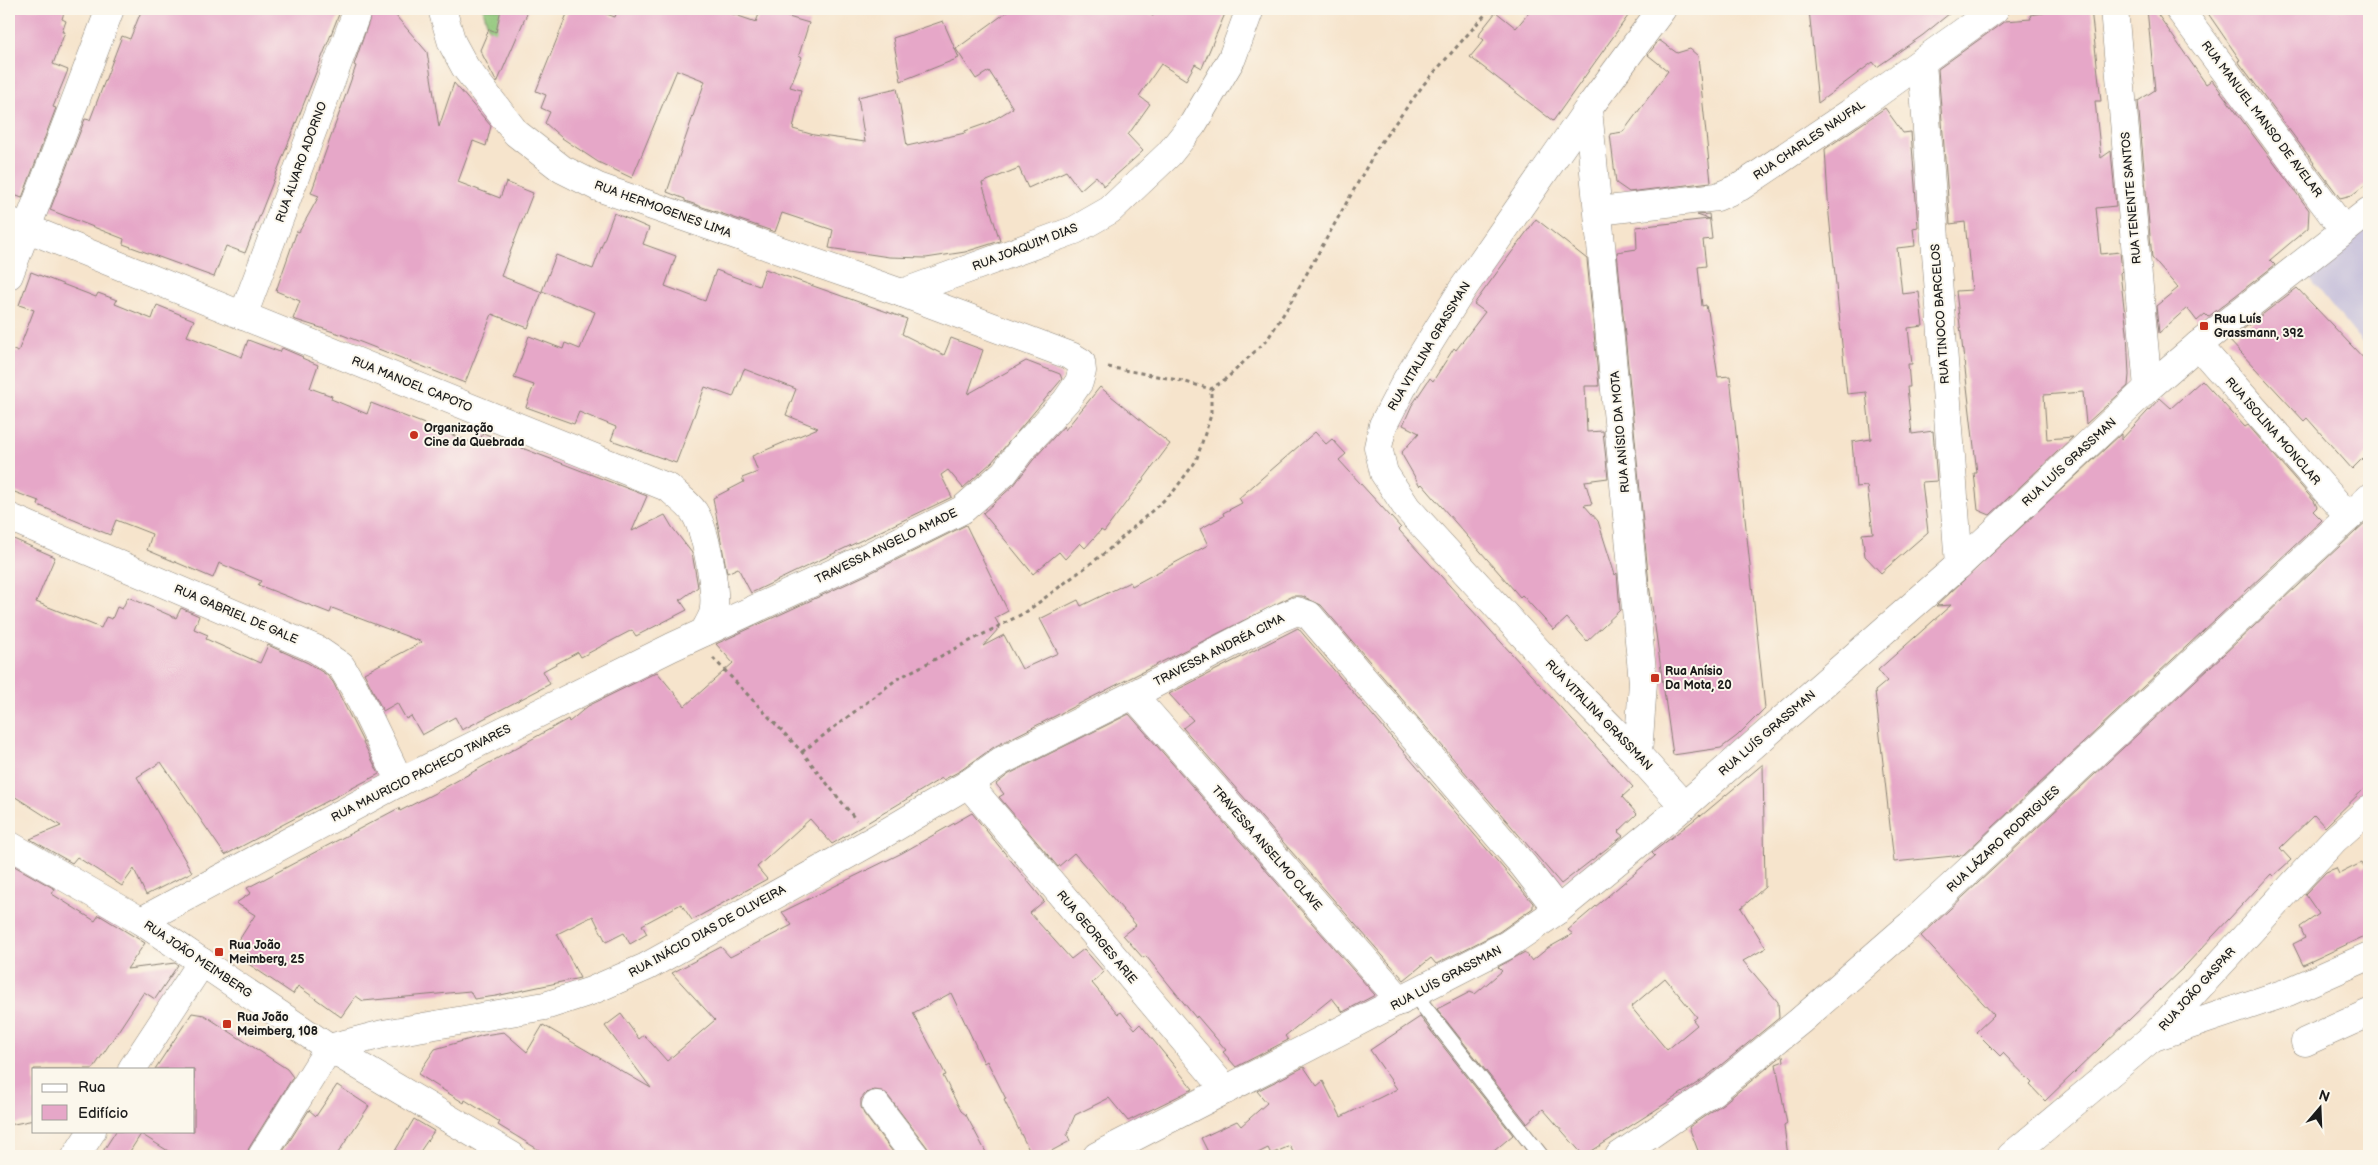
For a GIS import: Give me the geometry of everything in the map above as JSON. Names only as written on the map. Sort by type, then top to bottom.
[{"type":"street","points":[[9,275],[17,224],[110,9]]},
{"type":"street","name":"RUA ÁLVARO ADORNO","points":[[243,316],[358,9]]},
{"type":"street","name":"RUA HERMOGENES LIMA","points":[[442,9],[456,51],[486,96],[516,132],[562,169],[598,187],[902,293]]},
{"type":"street","name":"RUA JOAQUIM DIAS","points":[[902,293],[1075,230],[1110,210],[1169,154],[1193,124],[1232,58],[1250,9]]},
{"type":"street","name":"RUA VITALINA GRASSMAN","points":[[1662,9],[1588,110],[1457,298],[1407,379],[1383,425],[1378,447],[1384,473],[1407,508],[1571,687],[1638,755],[1684,806]]},
{"type":"street","name":"RUA CHARLES NAUFAL","points":[[1599,211],[1717,197],[1733,191],[1850,113],[1995,9]]},
{"type":"street","name":"RUA TENENTE SANTOS","points":[[2114,9],[2148,388]]},
{"type":"street","name":"RUA MANUEL MANSO DE AVELAR","points":[[2179,9],[2344,230]]},
{"type":"street","name":"RUA TINOCO BARCELOS","points":[[1922,62],[1959,565]]},
{"type":"street","name":"RUA ANÍSIO DA MOTA","points":[[1588,110],[1643,682],[1638,755]]},
{"type":"street","name":"RUA LUÍS GRASSMAN","points":[[1097,1156],[1508,945],[1558,910],[1684,806],[1959,565],[2148,388],[2198,345],[2369,211]]},
{"type":"street","name":"RUA MANOEL CAPOTO","points":[[17,224],[669,488],[694,513],[703,534],[712,570],[713,613],[699,634]]},
{"type":"street","points":[[902,293],[1071,356],[1081,362]]},
{"type":"street","name":"RUA ISOLINA MONCLAR","points":[[2198,345],[2349,517]]},
{"type":"street","name":"TRAVESSA ANGELO AMADE","points":[[699,634],[859,561],[962,510],[1004,472],[1066,400],[1079,382],[1082,371],[1081,362]]},
{"type":"street","name":"RUA LÁZARO RODRIGUES","points":[[1619,1156],[1714,1090],[1800,1021],[1881,951],[2369,498]]},
{"type":"street","name":"RUA GABRIEL DE GALE","points":[[9,516],[316,648],[340,666],[400,782]]},
{"type":"street","name":"TRAVESSA ANDRÉA CIMA","points":[[872,841],[968,784],[1001,761],[1297,611],[1309,614],[1523,865],[1558,910]]},
{"type":"street","name":"RUA MAURICIO PACHECO TAVARES","points":[[141,921],[400,782],[699,634]]},
{"type":"street","name":"TRAVESSA ANSELMO CLAVE","points":[[1133,695],[1408,998]]},
{"type":"street","name":"RUA GEORGES ARIE","points":[[968,784],[1226,1090]]},
{"type":"street","name":"RUA JOÃO GASPAR","points":[[2011,1156],[2153,1037],[2334,840],[2369,809]]},
{"type":"street","name":"RUA INÁCIO DIAS DE OLIVEIRA","points":[[329,1048],[383,1034],[545,1006],[591,991],[646,967],[872,841]]},
{"type":"street","name":"RUA JOÃO MEIMBERG","points":[[9,845],[141,921],[329,1048],[512,1156]]},
{"type":"street","points":[[2153,1037],[2288,992],[2369,956]]},
{"type":"street","points":[[133,1068],[202,962]]},
{"type":"street","points":[[2305,1042],[2369,1013]]},
{"type":"street","points":[[262,1156],[329,1048]]},
{"type":"street","points":[[876,1105],[915,1156]]},
{"type":"street","points":[[76,1156],[91,1132]]},
{"type":"lane","points":[[1408,998],[1542,1156]]},
{"type":"path","points":[[1081,362],[1178,380],[1211,389],[1228,378],[1267,340],[1288,307],[1379,145],[1424,84],[1490,9]]},
{"type":"path","points":[[802,752],[897,679],[1026,612],[1106,552],[1173,492],[1196,461],[1212,416],[1211,389]]},
{"type":"path","points":[[699,634],[802,752],[872,841]]},
{"type":"shaded area","points":[[2369,226],[2369,351],[2307,275]]},
{"type":"green space","points":[[483,9],[512,9],[496,47],[490,34]]},
{"type":"building","points":[[9,9],[65,9],[62,19],[66,21],[62,32],[65,32],[53,64],[68,70],[53,107],[56,108],[22,198],[9,193]]},
{"type":"building","points":[[142,9],[341,9],[245,253],[226,246],[214,277],[123,244],[124,239],[50,210],[85,119],[90,120],[122,36],[130,39]]},
{"type":"building","points":[[373,9],[390,9],[427,52],[439,127],[454,83],[491,126],[486,146],[473,141],[458,182],[500,198],[506,182],[533,193],[501,276],[542,292],[528,328],[492,314],[465,383],[340,334],[293,319],[300,301],[276,291],[297,231],[299,232],[319,196],[311,193],[356,66],[354,65]]},
{"type":"building","points":[[501,9],[529,9],[497,83],[480,50],[489,29],[496,32]]},
{"type":"building","points":[[569,9],[592,9],[615,17],[618,9],[718,9],[756,22],[761,9],[809,23],[799,55],[802,57],[790,87],[801,90],[793,129],[814,135],[865,142],[858,97],[897,88],[907,146],[965,133],[965,131],[988,123],[1013,108],[989,71],[976,79],[956,49],[1011,9],[1140,9],[1153,16],[1156,9],[1227,9],[1202,68],[1195,64],[1186,80],[1161,64],[1139,96],[1150,104],[1128,135],[1143,151],[1104,186],[1096,176],[1080,190],[1066,171],[1028,188],[1019,168],[982,183],[1000,241],[965,252],[926,258],[889,257],[829,248],[833,230],[782,213],[775,232],[685,201],[685,199],[667,192],[705,81],[677,70],[632,178],[598,162],[562,138],[545,123],[550,112],[541,108],[546,95],[536,91]]},
{"type":"building","points":[[1532,9],[1633,9],[1553,121],[1470,57],[1484,40],[1479,36],[1481,31],[1496,12],[1516,28]]},
{"type":"building","points":[[1809,9],[1955,9],[1923,35],[1877,67],[1873,62],[1818,103]]},
{"type":"building","points":[[2044,9],[2091,9],[2101,101],[2095,101],[2101,158],[2111,151],[2116,206],[2096,208],[2101,254],[2120,252],[2122,271],[2120,273],[2127,332],[2128,386],[2086,424],[2083,392],[2044,395],[2047,439],[2073,437],[1990,515],[1978,510],[1974,473],[1977,473],[1956,291],[1972,290],[1965,222],[1950,224],[1938,69],[2005,21],[2031,19],[2030,15],[2044,13]]},
{"type":"building","points":[[2147,9],[2154,9],[2206,84],[2212,80],[2309,210],[2308,228],[2270,260],[2275,265],[2208,317],[2205,314],[2197,321],[2187,308],[2159,333],[2156,306],[2178,288],[2152,258],[2138,101],[2155,90]]},
{"type":"building","points":[[2205,9],[2369,9],[2369,182],[2352,195],[2340,198],[2238,61],[2240,60]]},
{"type":"building","points":[[943,21],[959,58],[901,81],[893,38]]},
{"type":"building","points":[[1659,40],[1677,53],[1690,49],[1698,56],[1711,182],[1629,192],[1616,183],[1610,134],[1623,132],[1668,71],[1648,55]]},
{"type":"building","points":[[1885,108],[1903,133],[1911,132],[1918,227],[1913,228],[1915,246],[1897,248],[1902,294],[1919,292],[1923,326],[1908,328],[1912,364],[1908,364],[1910,387],[1907,387],[1912,434],[1933,431],[1937,481],[1922,482],[1928,532],[1881,573],[1865,556],[1862,534],[1873,533],[1867,486],[1856,487],[1852,442],[1871,439],[1866,392],[1847,394],[1829,215],[1825,149]]},
{"type":"building","points":[[614,213],[649,228],[643,244],[676,256],[665,286],[705,301],[716,270],[759,286],[765,269],[907,319],[902,334],[944,355],[951,338],[983,350],[968,394],[1026,361],[1060,374],[1062,379],[992,462],[963,488],[948,470],[941,475],[952,497],[751,593],[738,568],[727,573],[713,498],[744,482],[742,478],[758,472],[752,456],[818,428],[786,415],[796,389],[744,369],[733,397],[705,387],[676,463],[611,440],[616,427],[579,412],[574,424],[526,407],[534,385],[514,378],[529,336],[563,349],[565,343],[580,349],[595,312],[542,291],[556,255],[593,269]]},
{"type":"building","points":[[1709,214],[1712,239],[1703,240],[1706,266],[1698,267],[1702,306],[1706,305],[1708,311],[1718,377],[1730,376],[1765,708],[1737,736],[1721,748],[1673,755],[1649,584],[1617,252],[1637,249],[1636,227],[1709,219],[1697,215]]},
{"type":"building","points":[[1536,219],[1587,259],[1599,386],[1585,386],[1587,432],[1603,431],[1608,478],[1585,481],[1592,504],[1584,505],[1598,521],[1615,575],[1617,573],[1620,610],[1587,641],[1567,618],[1554,630],[1522,595],[1520,597],[1422,484],[1420,486],[1401,453],[1419,433],[1403,425],[1412,405],[1430,378],[1433,381],[1454,348],[1456,350],[1485,312],[1474,304]]},
{"type":"building","points":[[31,272],[96,297],[98,293],[117,300],[115,304],[152,319],[157,305],[194,320],[187,336],[242,357],[248,340],[280,352],[282,348],[318,365],[310,388],[332,396],[331,399],[367,414],[371,403],[478,445],[483,433],[647,496],[632,531],[665,515],[692,553],[698,587],[680,600],[687,610],[636,636],[632,630],[581,657],[578,652],[543,671],[550,684],[462,730],[455,717],[422,735],[411,716],[406,719],[397,703],[383,711],[364,673],[422,642],[332,608],[330,613],[258,585],[261,581],[219,563],[213,578],[147,550],[152,534],[116,520],[110,535],[38,505],[39,501],[9,490],[9,348],[18,352],[34,310],[19,305]]},
{"type":"building","points":[[2297,288],[2369,364],[2369,452],[2352,469],[2307,418],[2304,421],[2229,340]]},
{"type":"building","points":[[2202,380],[2245,427],[2248,425],[2314,501],[2317,507],[2313,511],[2322,520],[1963,855],[1894,862],[1875,691],[1887,681],[1878,670],[1951,605],[1936,606],[2121,434],[2121,440],[2160,398],[2171,408]]},
{"type":"building","points":[[1100,387],[1170,444],[1104,532],[1101,530],[1085,548],[1080,543],[1065,559],[1059,552],[1033,574],[983,513],[1014,485],[1033,460],[1064,426],[1065,430]]},
{"type":"building","points":[[1315,432],[1326,444],[1332,439],[1346,454],[1339,460],[1401,528],[1399,530],[1633,787],[1622,797],[1637,814],[1618,832],[1623,836],[1561,884],[1321,605],[1302,596],[1292,596],[994,747],[960,771],[943,780],[942,778],[832,844],[810,819],[757,867],[767,879],[692,920],[681,904],[642,925],[647,934],[630,944],[624,933],[606,942],[593,916],[557,934],[580,978],[474,999],[470,991],[363,1001],[356,996],[341,1017],[298,986],[293,994],[244,961],[248,954],[239,940],[255,915],[236,903],[251,893],[247,888],[399,808],[400,811],[435,793],[568,719],[569,722],[588,706],[657,672],[685,706],[733,663],[716,644],[866,575],[966,525],[1008,611],[995,618],[1000,627],[983,646],[1004,635],[1022,669],[1058,653],[1040,619],[1078,600],[1081,606],[1130,582],[1132,586],[1208,545],[1200,529],[1224,516],[1223,513],[1242,503],[1239,498]]},
{"type":"building","points":[[2369,519],[2369,784],[2325,827],[2314,815],[2280,848],[2291,860],[2273,876],[2271,874],[2186,965],[2045,1101],[2030,1085],[2032,1083],[2003,1053],[2000,1056],[1976,1032],[1994,1015],[1921,936]]},
{"type":"building","points":[[9,537],[55,557],[36,602],[101,628],[106,617],[112,619],[117,607],[122,609],[128,597],[176,618],[181,608],[199,616],[194,629],[208,635],[206,639],[260,663],[268,645],[308,663],[327,675],[333,682],[379,774],[225,855],[161,762],[137,777],[192,872],[146,895],[134,869],[122,886],[77,857],[72,863],[30,839],[61,826],[9,793]]},
{"type":"building","points":[[1298,628],[1533,903],[1533,908],[1499,932],[1436,964],[1431,958],[1404,980],[1183,728],[1193,720],[1169,694]]},
{"type":"building","points":[[1129,714],[1375,995],[1343,1012],[1332,998],[1285,1036],[1288,1040],[1236,1067],[1223,1052],[1226,1050],[1197,1016],[1196,1018],[1146,956],[1143,958],[1123,935],[1136,925],[1074,853],[1058,867],[999,797],[1004,794],[996,784],[1009,774]]},
{"type":"building","points":[[1763,764],[1765,887],[1741,908],[1766,948],[1743,961],[1778,1002],[1779,1018],[1705,1078],[1584,1156],[1543,1109],[1527,1123],[1437,1009],[1470,992],[1475,994],[1502,971],[1498,967],[1525,952],[1532,961],[1548,948],[1573,934],[1568,930],[1655,856],[1652,853],[1701,816]],"holes":[[[1665,978],[1697,1017],[1693,1020],[1697,1025],[1667,1050],[1631,1007]]]},
{"type":"building","points":[[972,813],[1044,901],[1030,913],[1071,959],[1084,949],[1104,972],[1092,983],[1118,1014],[1121,1012],[1135,1029],[1140,1024],[1193,1089],[1128,1121],[1109,1098],[1075,1115],[1067,1134],[1070,1141],[1042,1156],[1032,1156],[1004,1100],[1006,1099],[987,1061],[984,1063],[951,993],[913,1013],[946,1075],[943,1076],[961,1111],[966,1115],[988,1156],[930,1156],[927,1147],[888,1096],[882,1091],[874,1090],[866,1093],[861,1099],[861,1107],[864,1114],[896,1156],[549,1156],[498,1125],[500,1122],[465,1100],[464,1103],[418,1074],[435,1049],[484,1035],[504,1032],[527,1052],[543,1025],[651,1088],[605,1026],[621,1014],[639,1039],[644,1035],[667,1061],[715,1020],[672,973],[721,947],[730,957],[792,925],[782,912],[902,853]]},
{"type":"building","points":[[9,863],[55,889],[52,894],[95,921],[99,915],[145,943],[127,969],[175,963],[178,965],[155,999],[144,992],[94,1068],[32,1068],[32,1120],[9,1125]]},
{"type":"building","points":[[2361,863],[2363,867],[2369,864],[2369,934],[2303,965],[2293,944],[2305,938],[2300,927],[2319,914],[2305,894],[2326,872],[2336,868],[2339,874]]},
{"type":"building","points":[[192,1013],[204,1015],[287,1069],[293,1077],[249,1148],[246,1156],[176,1156],[141,1134],[127,1156],[100,1156],[115,1132],[195,1132],[195,1068],[156,1068]]},
{"type":"building","points":[[1420,1017],[1513,1135],[1488,1156],[1295,1156],[1290,1146],[1271,1154],[1268,1148],[1252,1156],[1210,1156],[1201,1138],[1237,1121],[1241,1126],[1267,1103],[1257,1091],[1304,1067],[1317,1086],[1323,1081],[1341,1117],[1397,1089],[1370,1050]]},
{"type":"building","points":[[1783,1055],[1784,1061],[1776,1064],[1787,1124],[1784,1126],[1788,1156],[1700,1156],[1689,1127],[1724,1103]]},
{"type":"building","points":[[337,1085],[369,1106],[336,1156],[280,1156],[309,1110],[316,1116]]},
{"type":"building","points":[[414,1119],[434,1131],[417,1156],[392,1156]]},
{"type":"place","name":"Rua Luís Grassmann, 392","points":[[2204,326]]},
{"type":"place","name":"Organização Cine da Quebrada","points":[[414,435]]},
{"type":"place","name":"Rua Anísio Da Mota, 20","points":[[1655,678]]},
{"type":"place","name":"Rua João Meimberg, 25","points":[[219,952]]},
{"type":"place","name":"Rua João Meimberg, 108","points":[[227,1024]]}]
